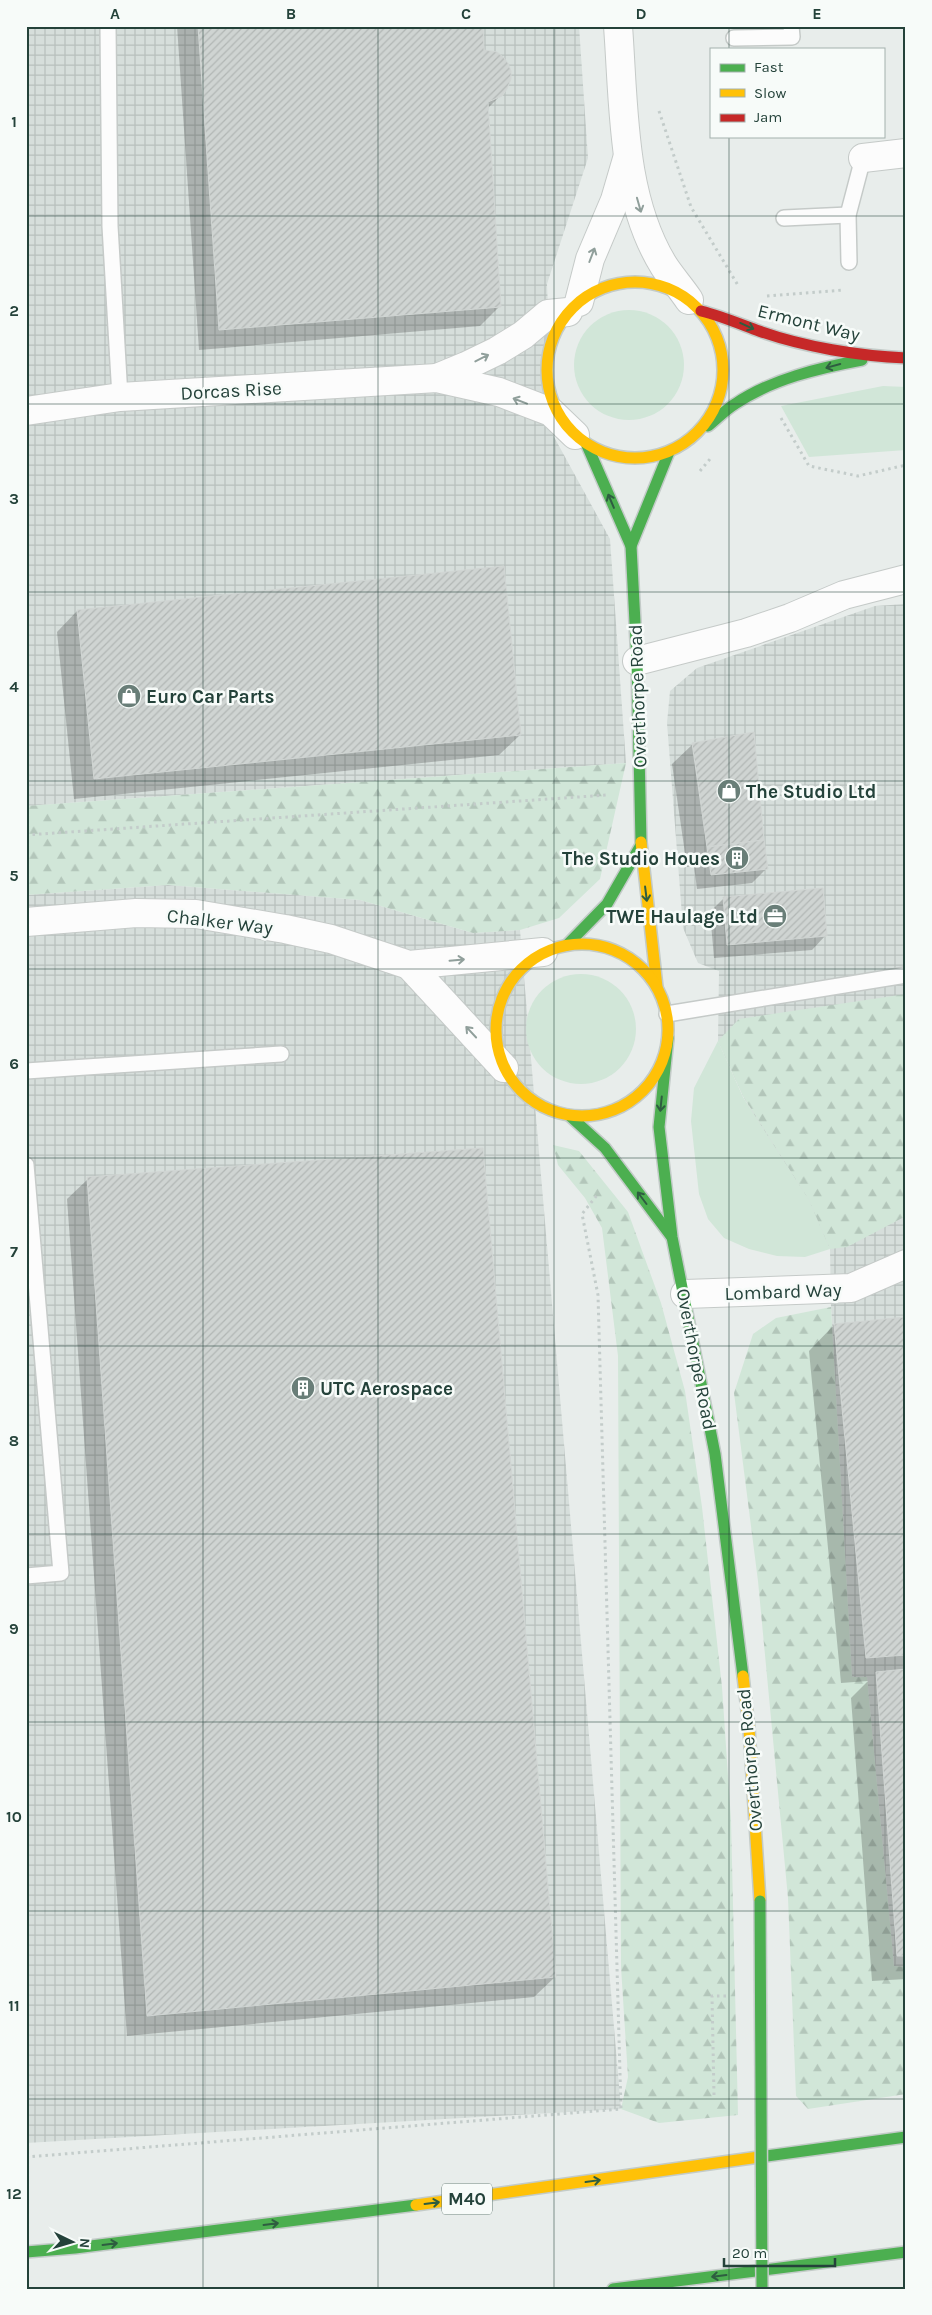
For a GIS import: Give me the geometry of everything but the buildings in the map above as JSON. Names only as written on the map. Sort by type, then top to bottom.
[{"type":"main road","points":[[622,282],[646,282],[668,288],[695,305],[716,335],[723,363],[721,392],[710,418],[690,439],[670,452],[648,457],[627,458],[606,453],[581,439],[559,414],[549,389],[548,362],[554,335],[574,307],[599,289],[622,282]]},
{"type":"main road","name":"Ermont Way","points":[[695,305],[760,332],[822,347],[880,357],[906,358]]},
{"type":"main road","name":"Ermont Way","points":[[690,439],[737,402],[764,389],[838,364],[880,357]]},
{"type":"main road","name":"Overthorpe Road","points":[[581,439],[631,546],[637,661],[641,845],[657,987]]},
{"type":"main road","name":"Overthorpe Road","points":[[631,546],[670,452]]},
{"type":"main road","points":[[555,949],[593,944],[619,951],[641,966],[657,987],[667,1014],[668,1038],[661,1066],[646,1089],[624,1106],[598,1115],[570,1116],[544,1108],[521,1091],[504,1068],[496,1042],[497,1015],[505,990],[521,968],[555,949],[608,904],[641,845]]},
{"type":"main road","name":"Overthorpe Road","points":[[668,1038],[659,1127],[672,1237],[685,1294],[715,1454],[749,1728],[760,1901],[762,2289]]},
{"type":"main road","name":"Overthorpe Road","points":[[570,1116],[605,1148],[672,1237]]},
{"type":"main road","name":"M40","points":[[26,2252],[75,2248],[440,2202],[906,2137]]},
{"type":"main road","points":[[613,2289],[906,2252]]},
{"type":"street","points":[[618,26],[627,158],[639,209],[663,265],[695,305]]},
{"type":"street","points":[[863,158],[906,153]]},
{"type":"street","points":[[574,307],[590,259],[615,200],[627,158]]},
{"type":"street","name":"Dorcas Rise","points":[[437,378],[497,351],[548,314],[574,307]]},
{"type":"street","name":"Dorcas Rise","points":[[26,411],[120,397],[437,378],[499,392],[551,412],[581,439]]},
{"type":"street","points":[[637,661],[746,633],[790,618],[844,595],[906,579]]},
{"type":"street","name":"Chalker Way","points":[[26,922],[136,913],[196,914],[331,939],[409,965],[555,949]]},
{"type":"street","name":"Chalker Way","points":[[409,965],[504,1068]]},
{"type":"street","name":"Lombard Way","points":[[685,1294],[851,1288],[906,1264]]},
{"type":"lane","points":[[108,26],[110,226],[120,397]]},
{"type":"lane","points":[[734,38],[792,37],[791,26]]},
{"type":"lane","points":[[850,262],[848,215],[863,158]]},
{"type":"lane","points":[[784,218],[848,215]]},
{"type":"lane","points":[[667,1014],[906,975]]},
{"type":"lane","points":[[26,1071],[281,1054]]},
{"type":"lane","points":[[26,1165],[60,1573],[26,1576]]},
{"type":"path","points":[[658,124],[657,106],[691,207],[746,298],[760,332]]},
{"type":"path","points":[[765,297],[849,289],[850,262]]},
{"type":"path","points":[[764,389],[809,466],[858,476],[906,465]]},
{"type":"path","points":[[696,475],[715,454]]},
{"type":"path","points":[[26,835],[640,792]]},
{"type":"path","points":[[26,2157],[621,2109],[598,1295],[582,1214],[620,1169]]},
{"type":"path","points":[[714,2095],[712,1996],[731,1995]]},
{"type":"shaded area","points":[[26,26],[579,26],[588,158],[547,284],[553,435],[610,539],[626,763],[26,806]]},
{"type":"shaded area","points":[[906,604],[906,1967],[894,1966],[867,1677],[852,1678],[831,1307],[830,1249],[743,1096],[718,1041],[719,971],[698,963],[683,928],[667,723],[670,691],[697,668],[875,606]]},
{"type":"shaded area","points":[[168,885],[360,900],[473,933],[520,930],[621,2109],[26,2143],[26,895]]},
{"type":"green space","points":[[629,310],[650,314],[668,326],[680,344],[684,365],[680,386],[668,404],[650,416],[629,420],[608,416],[590,404],[578,386],[574,365],[578,344],[590,326],[608,314]]},
{"type":"green space","points":[[883,386],[906,387],[906,450],[809,457],[781,406]]},
{"type":"green space","points":[[626,763],[600,879],[559,918],[520,930],[473,933],[360,900],[168,885],[26,895],[26,806]]},
{"type":"green space","points":[[581,974],[602,978],[620,990],[632,1008],[636,1029],[632,1050],[620,1068],[602,1080],[581,1084],[560,1080],[542,1068],[530,1050],[526,1029],[530,1008],[542,990],[560,978]]},
{"type":"green space","points":[[906,994],[906,1216],[847,1247],[830,1249],[809,1200],[743,1096],[718,1041],[739,1019]]},
{"type":"green space","points":[[718,1041],[743,1097],[809,1200],[830,1249],[805,1257],[777,1256],[749,1249],[724,1238],[708,1219],[699,1194],[691,1121],[694,1088]]},
{"type":"green space","points":[[553,1145],[579,1151],[628,1212],[661,1303],[685,1391],[702,1507],[722,1687],[731,1820],[738,2115],[659,2123],[621,2109],[628,2077],[621,1967],[618,1356],[602,1228],[585,1198],[558,1165]]},
{"type":"green space","points":[[831,1307],[852,1677],[867,1677],[894,1966],[906,1967],[906,2094],[808,2109],[796,2096],[788,1898],[758,1581],[734,1393],[753,1334],[776,1318]]},
{"type":"traffic: fast","points":[[708,426],[731,406],[749,395],[780,381],[813,371],[862,360]]},
{"type":"traffic: fast","points":[[586,443],[631,546],[637,661],[641,842]]},
{"type":"traffic: fast","points":[[631,546],[669,452]]},
{"type":"traffic: fast","points":[[567,945],[607,904],[641,845]]},
{"type":"traffic: fast","points":[[668,1038],[659,1127],[672,1237],[715,1454],[743,1676]]},
{"type":"traffic: fast","points":[[570,1116],[605,1148],[671,1236]]},
{"type":"traffic: fast","points":[[760,1901],[762,2289]]},
{"type":"traffic: fast","points":[[759,2157],[906,2137]]},
{"type":"traffic: fast","points":[[26,2252],[75,2248],[416,2205]]},
{"type":"traffic: fast","points":[[613,2289],[906,2252]]},
{"type":"traffic: slow","points":[[635,282],[669,289],[691,302],[703,314],[719,344],[723,370],[716,404],[703,426],[691,438],[661,454],[635,458],[601,451],[579,438],[567,426],[551,396],[547,370],[554,336],[567,314],[579,302],[609,286],[635,282]]},
{"type":"traffic: slow","points":[[641,842],[657,987]]},
{"type":"traffic: slow","points":[[590,944],[623,954],[643,969],[658,989],[666,1013],[668,1030],[666,1047],[658,1071],[643,1091],[630,1102],[607,1112],[590,1116],[574,1116],[557,1112],[534,1102],[510,1078],[498,1047],[496,1022],[500,1005],[510,982],[534,958],[565,946],[590,944]]},
{"type":"traffic: slow","points":[[743,1676],[749,1728],[760,1901]]},
{"type":"traffic: slow","points":[[416,2205],[759,2157]]},
{"type":"traffic: jam","points":[[701,311],[794,342],[851,353],[906,358]]},
{"type":"place","name":"Euro Car Parts","points":[[129,696]]},
{"type":"place","name":"The Studio Ltd","points":[[729,791]]},
{"type":"place","name":"The Studio Houes","points":[[737,858]]},
{"type":"place","name":"TWE Haulage Ltd","points":[[775,916]]},
{"type":"place","name":"UTC Aerospace","points":[[303,1388]]}]
